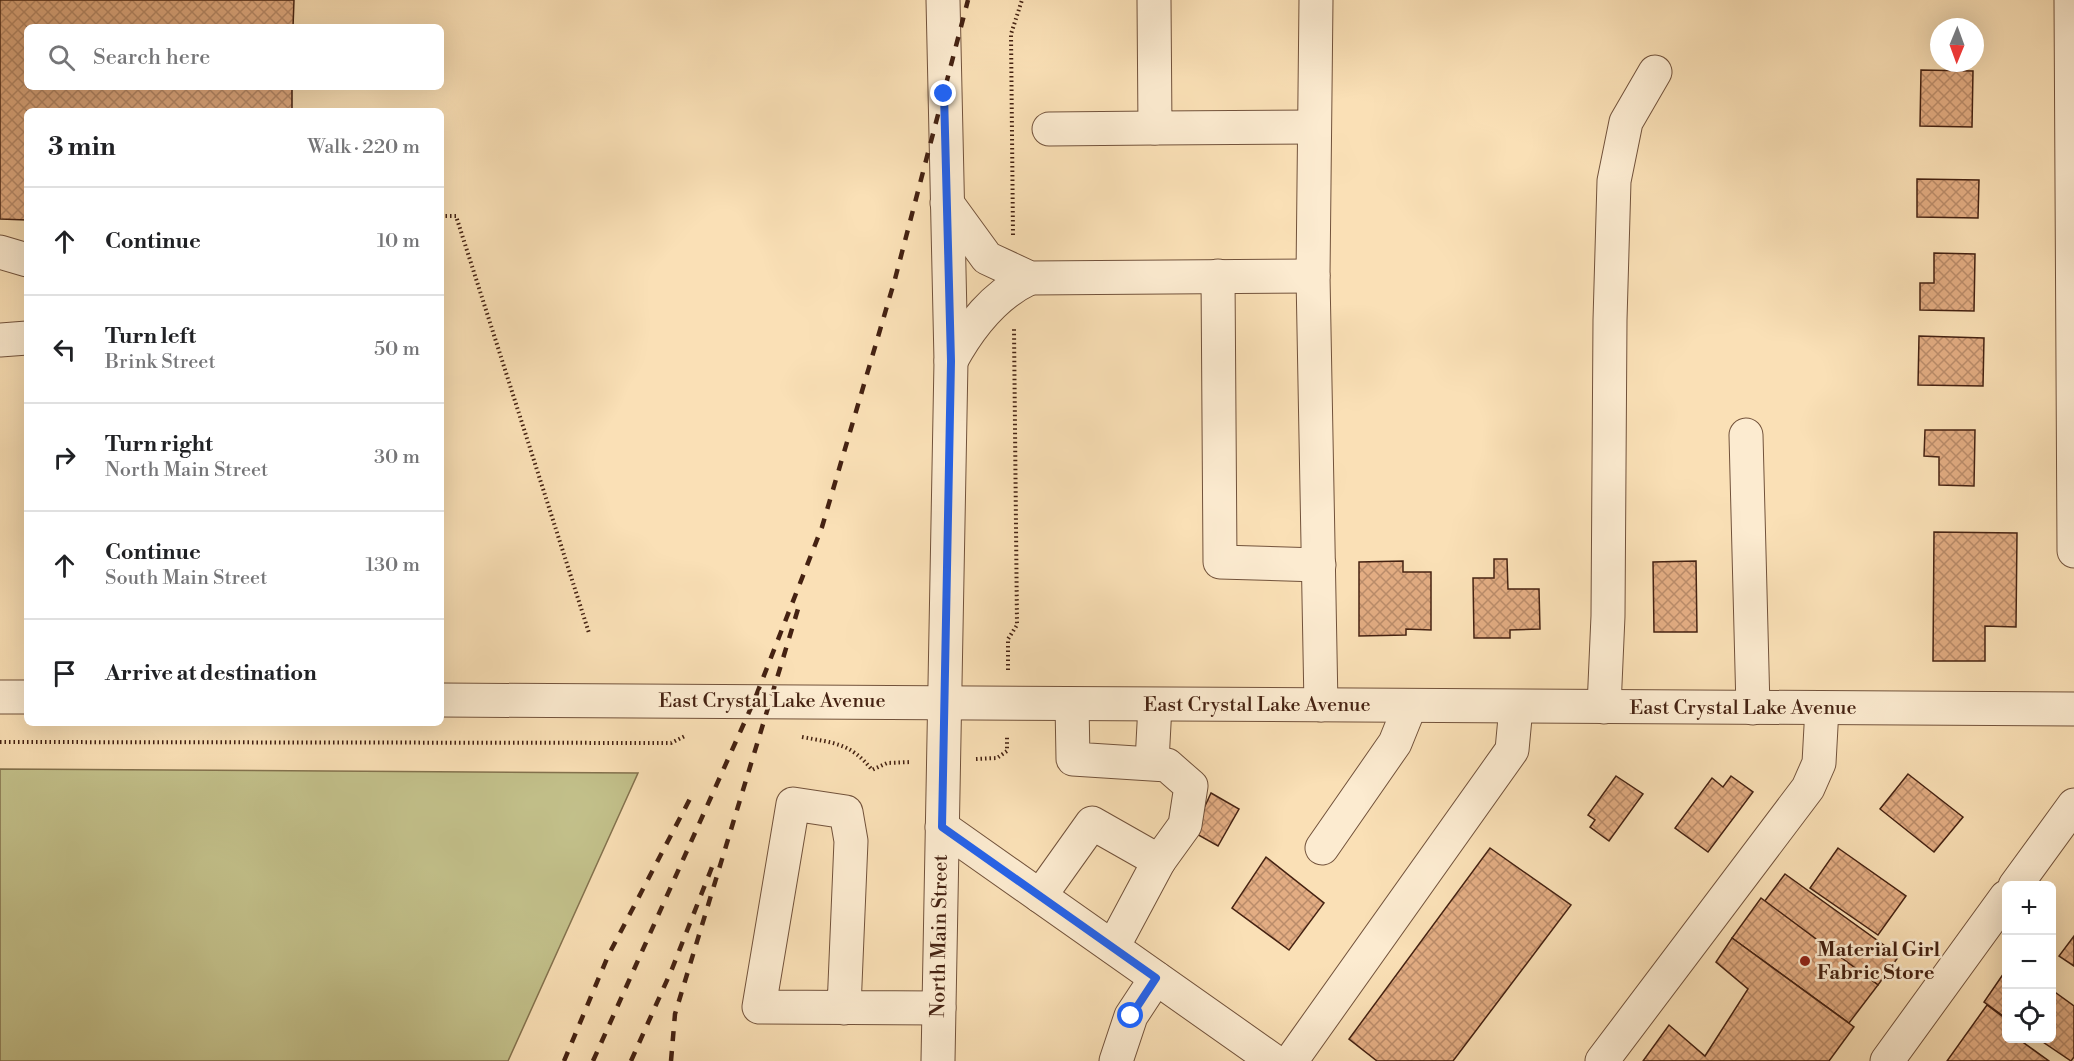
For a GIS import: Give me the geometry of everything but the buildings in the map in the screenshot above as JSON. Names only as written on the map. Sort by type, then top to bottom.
[{"type":"street","name":"North Main Street","points":[[938,1061],[951,361],[943,0]]},
{"type":"street","points":[[1154,0],[1155,128]]},
{"type":"street","points":[[1316,0],[1313,276],[1321,705]]},
{"type":"street","points":[[2070,0],[2074,551]]},
{"type":"street","points":[[1604,707],[1608,616],[1610,332],[1614,181],[1626,122],[1655,72]]},
{"type":"street","points":[[1049,129],[1314,127]]},
{"type":"street","points":[[947,203],[987,258],[999,266],[1030,278],[1313,276]]},
{"type":"street","points":[[0,252],[24,259]]},
{"type":"street","points":[[1218,276],[1220,562],[1319,565]]},
{"type":"street","points":[[951,361],[969,332],[994,302],[1013,286],[1030,278]]},
{"type":"street","points":[[0,340],[24,338]]},
{"type":"street","points":[[1746,435],[1752,708]]},
{"type":"street","points":[[0,697],[24,697]]},
{"type":"street","name":"East Crystal Lake Avenue","points":[[444,700],[2074,710]]},
{"type":"street","points":[[1072,704],[1073,759],[1152,762],[1167,765],[1191,786],[1185,825],[1160,861],[1113,947]]},
{"type":"street","points":[[1152,762],[1155,705]]},
{"type":"street","points":[[1322,848],[1395,743],[1410,706]]},
{"type":"street","points":[[1291,1061],[1512,750],[1515,707]]},
{"type":"street","points":[[1602,1061],[1808,788],[1820,763],[1822,708]]},
{"type":"street","points":[[844,1008],[851,841],[846,812],[793,804],[759,1006],[844,1008],[939,1008]]},
{"type":"street","points":[[2018,881],[2074,805]]},
{"type":"street","points":[[1040,896],[1092,823],[1160,861]]},
{"type":"street","points":[[942,827],[1274,1061]]},
{"type":"street","points":[[1887,1061],[2002,904]]},
{"type":"street","points":[[1116,1061],[1131,1016],[1156,978]]},
{"type":"path","points":[[444,216],[456,216],[588,633]]},
{"type":"path","points":[[0,742],[671,743],[692,732]]},
{"type":"path","points":[[793,735],[837,744],[860,754],[872,770],[887,763]]},
{"type":"path","points":[[997,758],[1006,751]]},
{"type":"shaded area","points":[[0,769],[638,773],[508,1061],[0,1061]]},
{"type":"railway","points":[[593,1061],[754,701],[822,527],[895,279],[968,0]]},
{"type":"railway","points":[[671,1061],[675,1014],[798,609]]},
{"type":"railway","points":[[564,1061],[608,956],[693,793]]},
{"type":"railway","points":[[631,1061],[672,969],[712,867]]},
{"type":"place","name":"Material Girl Fabric Store","points":[[1805,961]]},
{"type":"route","points":[[944,94],[951,361],[942,827],[1156,978],[1138,1002],[1131,1016]]}]
